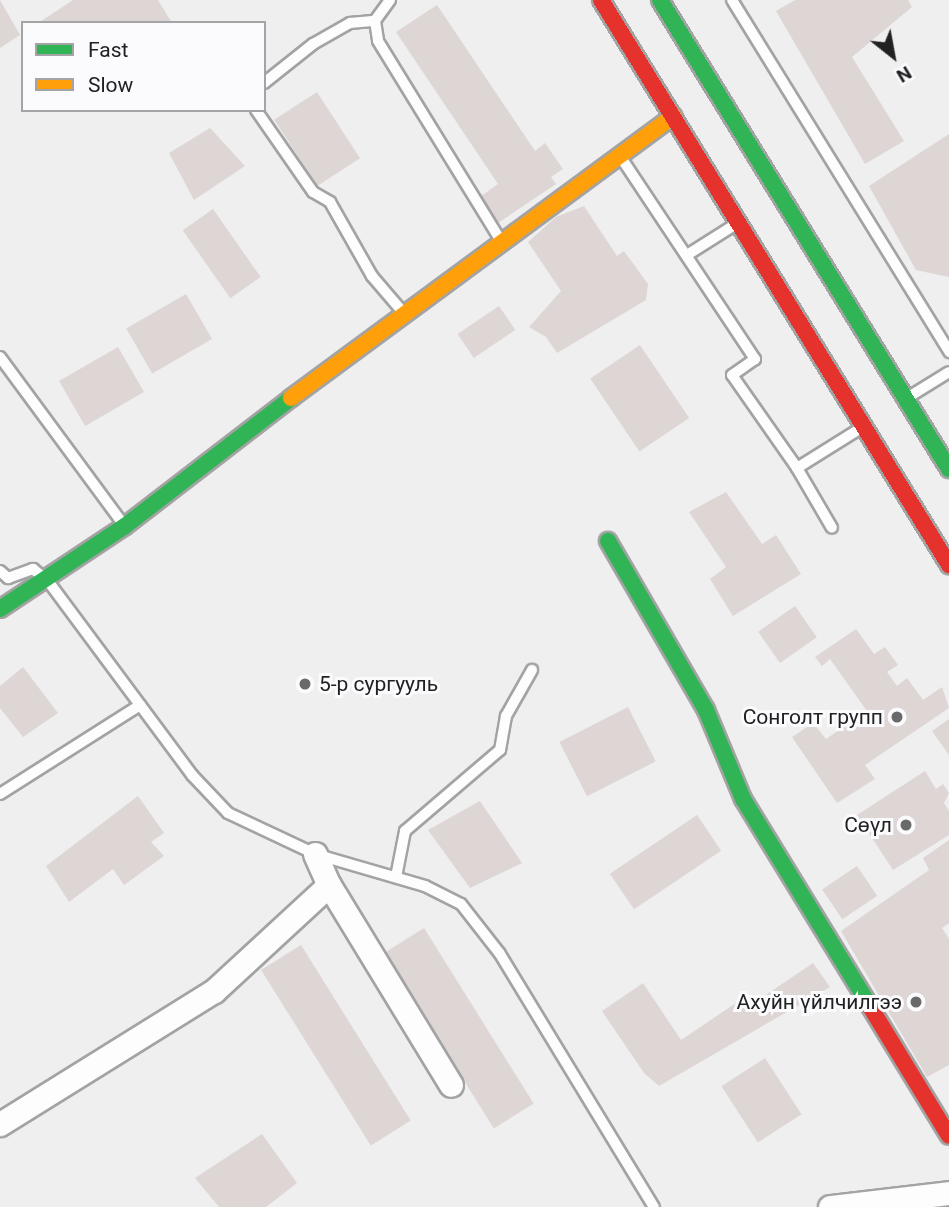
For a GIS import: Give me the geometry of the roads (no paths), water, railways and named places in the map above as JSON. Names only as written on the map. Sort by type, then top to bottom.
[{"type":"street","points":[[601,0],[738,223],[830,359],[864,426],[949,565]]},
{"type":"street","points":[[682,0],[663,5],[861,338],[906,399],[949,469]]},
{"type":"street","points":[[0,609],[48,581],[125,526],[402,312],[673,116]]},
{"type":"street","points":[[608,541],[706,710],[743,799],[949,1136]]},
{"type":"street","points":[[315,854],[329,885],[451,1085]]},
{"type":"street","points":[[0,1124],[214,991],[329,885]]},
{"type":"street","points":[[830,1207],[949,1193]]},
{"type":"lane","points":[[390,0],[375,21],[378,41],[501,241]]},
{"type":"lane","points":[[732,0],[949,352]]},
{"type":"lane","points":[[266,81],[313,44],[350,23],[375,21]]},
{"type":"lane","points":[[257,112],[313,192],[330,202],[372,276],[402,312]]},
{"type":"lane","points":[[619,154],[755,359],[732,375],[797,468],[832,528]]},
{"type":"lane","points":[[687,255],[738,223]]},
{"type":"lane","points":[[0,357],[125,526]]},
{"type":"lane","points":[[906,399],[949,372]]},
{"type":"lane","points":[[797,468],[864,426]]},
{"type":"lane","points":[[0,571],[8,578],[33,569],[48,581],[192,775],[229,813],[315,854],[396,877],[461,904],[481,926],[654,1207]]},
{"type":"lane","points":[[396,877],[405,831],[500,750],[506,716],[532,670]]},
{"type":"lane","points":[[0,794],[140,705]]},
{"type":"place","name":"5-р сургууль","points":[[305,684]]},
{"type":"place","name":"Сонголт групп","points":[[897,717]]},
{"type":"place","name":"Сөүл","points":[[906,825]]},
{"type":"place","name":"Ахуйн үйлчилгээ","points":[[916,1002]]}]
